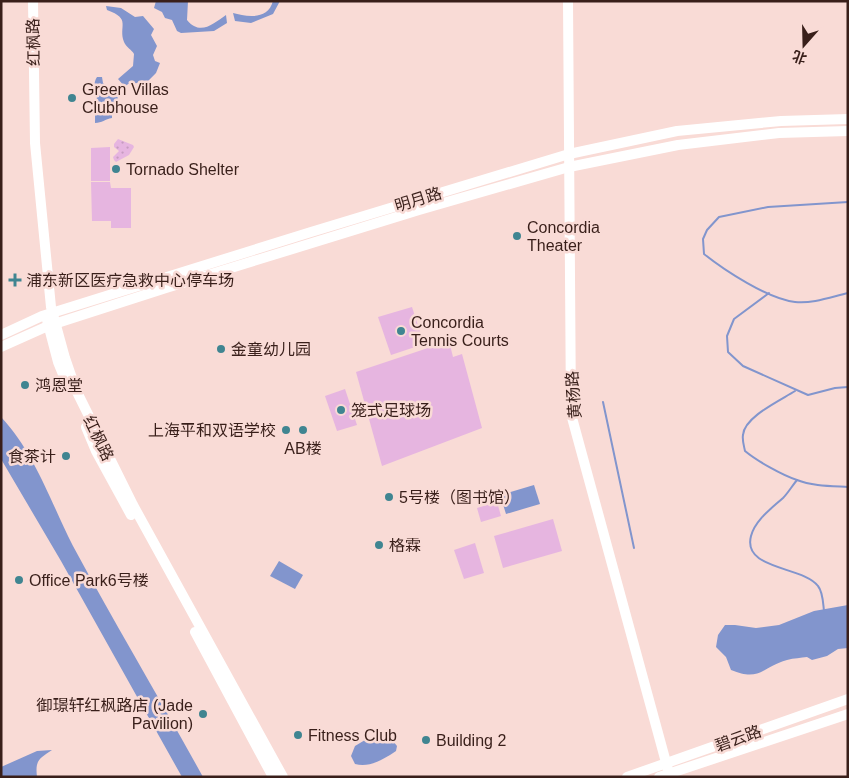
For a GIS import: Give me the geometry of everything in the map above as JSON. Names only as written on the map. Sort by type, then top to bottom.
[{"type":"street","name":"红枫路","points":[[26,1],[30,144],[49,314],[58,362],[96,451],[273,777]]},
{"type":"street","name":"红枫路","points":[[33,1],[35,143],[49,314]]},
{"type":"street","name":"黄杨路","points":[[568,1],[571,414],[666,773]]},
{"type":"street","name":"明月路","points":[[1,335],[49,314],[569,154],[677,131],[781,121],[848,119]]},
{"type":"street","name":"明月路","points":[[1,347],[52,325],[311,243],[569,167],[678,145],[779,133],[848,131]]},
{"type":"street","name":"红枫路","points":[[52,325],[76,390],[96,433],[133,505],[283,777]]},
{"type":"street","name":"碧云路","points":[[666,773],[848,699]]},
{"type":"street","name":"碧云路","points":[[627,777],[666,773],[848,714]]},
{"type":"shaded area","points":[[118,139],[134,147],[129,155],[116,162],[113,157],[119,151],[114,147],[114,144]]},
{"type":"shaded area","points":[[110,147],[110,181],[91,181],[91,148]]},
{"type":"shaded area","points":[[91,182],[110,182],[111,188],[131,188],[131,228],[111,228],[111,221],[92,221]]},
{"type":"shaded area","name":"Concordia Tennis Courts","points":[[412,307],[424,344],[391,355],[378,317]]},
{"type":"shaded area","points":[[449,341],[453,357],[462,354],[482,428],[382,466],[356,372]]},
{"type":"shaded area","name":"笼式足球场","points":[[345,389],[357,425],[337,431],[325,396]]},
{"type":"shaded area","points":[[497,502],[501,516],[481,522],[477,508]]},
{"type":"shaded area","points":[[553,519],[562,551],[503,568],[494,536]]},
{"type":"shaded area","points":[[475,543],[484,573],[464,579],[454,550]]},
{"type":"water","points":[[156,1],[188,1],[187,20],[197,27],[207,27],[226,15],[227,23],[214,31],[181,33],[177,31],[172,20],[165,18],[162,12],[154,8]]},
{"type":"water","points":[[273,1],[280,1],[273,14],[251,23],[235,21],[233,13],[256,16],[267,11]]},
{"type":"water","points":[[106,6],[121,8],[135,17],[143,16],[154,29],[151,35],[157,46],[153,55],[155,61],[160,63],[156,73],[147,82],[128,84],[125,87],[118,79],[133,66],[134,54],[124,42],[122,20],[115,13],[107,10]]},
{"type":"water","points":[[97,77],[102,77],[103,83],[107,87],[105,90],[111,95],[118,84],[122,88],[118,94],[117,112],[112,113],[112,118],[95,123],[95,115],[98,112],[95,110],[98,107],[95,105],[97,98],[94,88]]},
{"type":"water","points":[[1,417],[24,446],[33,462],[73,546],[203,777],[182,777],[61,561],[1,459]]},
{"type":"water","points":[[534,485],[540,504],[506,514],[500,495]]},
{"type":"water","points":[[279,561],[303,575],[295,589],[270,576]]},
{"type":"water","points":[[848,605],[848,648],[838,649],[827,656],[812,660],[807,657],[790,659],[755,674],[748,674],[731,670],[726,657],[716,647],[718,635],[725,625],[756,628],[779,625],[814,611]]},
{"type":"water","points":[[376,738],[393,741],[397,746],[396,751],[382,760],[371,764],[355,764],[351,756],[355,746],[365,740]]},
{"type":"water","points":[[52,750],[37,763],[37,777],[1,777],[1,767],[37,751]]},
{"type":"waterway","points":[[848,202],[768,207],[719,217],[707,230],[703,239],[704,254],[723,268],[760,290],[784,300],[808,302],[848,293]]},
{"type":"waterway","points":[[769,293],[734,319],[727,336],[728,352],[743,366],[808,395],[835,388],[848,387]]},
{"type":"waterway","points":[[795,391],[764,410],[750,422],[745,428],[743,435],[745,451],[784,475],[797,480],[815,485],[848,487]]},
{"type":"waterway","points":[[603,402],[634,548]]},
{"type":"waterway","points":[[797,480],[785,496],[756,525],[751,536],[751,547],[756,555],[764,561],[800,575],[818,586],[822,594],[824,611]]},
{"type":"place","name":"Green Villas Clubhouse","points":[[72,98]]},
{"type":"place","name":"Tornado Shelter","points":[[116,169]]},
{"type":"place","name":"Concordia Theater","points":[[517,236]]},
{"type":"place","name":"浦东新区医疗急救中心停车场","points":[[15,280]]},
{"type":"place","name":"Concordia Tennis Courts","points":[[401,331]]},
{"type":"place","name":"金童幼儿园","points":[[221,349]]},
{"type":"place","name":"鸿恩堂","points":[[25,385]]},
{"type":"place","name":"笼式足球场","points":[[341,410]]},
{"type":"place","name":"上海平和双语学校","points":[[286,430]]},
{"type":"place","name":"AB楼","points":[[303,430]]},
{"type":"place","name":"食茶计","points":[[66,456]]},
{"type":"place","name":"5号楼（图书馆）","points":[[389,497]]},
{"type":"place","name":"格霖","points":[[379,545]]},
{"type":"place","name":"Office Park6号楼","points":[[19,580]]},
{"type":"place","name":"御璟轩红枫路店 (Jade Pavilion)","points":[[203,714]]},
{"type":"place","name":"Fitness Club","points":[[298,735]]},
{"type":"place","name":"Building 2","points":[[426,740]]}]
